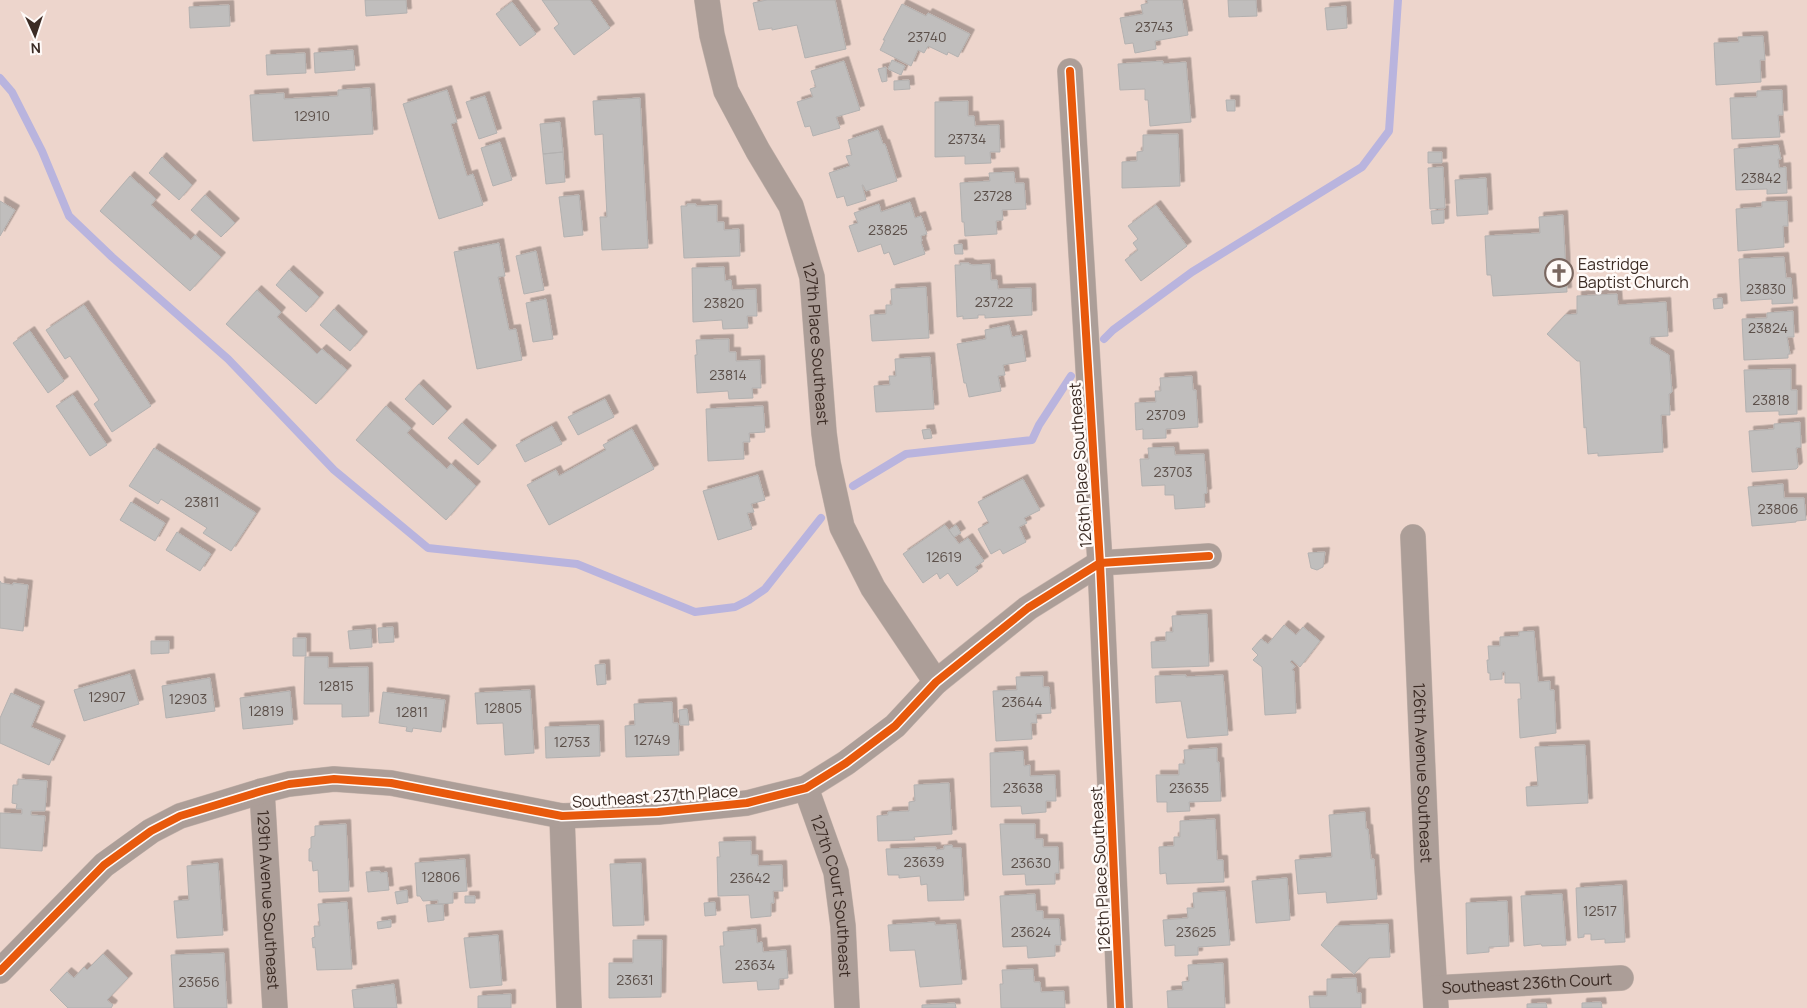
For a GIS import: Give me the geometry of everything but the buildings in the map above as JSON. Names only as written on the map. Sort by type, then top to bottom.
[{"type":"street","name":"127th Place Southeast","points":[[707,0],[712,35],[726,92],[790,206],[812,277],[824,432],[828,463],[842,527],[873,588],[936,682]]},
{"type":"street","name":"126th Place Southeast","points":[[1070,71],[1100,563],[1120,1008]]},
{"type":"street","name":"126th Avenue Southeast","points":[[1413,537],[1427,868],[1435,998]]},
{"type":"street","name":"Southeast 237th Place","points":[[0,971],[104,865],[151,831],[180,816],[289,784],[334,779],[391,783],[562,816],[658,812],[746,803],[806,788],[846,763],[895,726],[936,682],[1028,608],[1100,563],[1209,556]]},
{"type":"street","name":"127th Court Southeast","points":[[806,788],[836,872],[843,926],[847,1008]]},
{"type":"street","name":"129th Avenue Southeast","points":[[262,791],[275,1008]]},
{"type":"street","points":[[562,816],[569,1008]]},
{"type":"street","name":"Southeast 236th Court","points":[[1435,998],[1621,978]]},
{"type":"waterway","points":[[1104,339],[1113,330],[1192,272],[1362,167],[1389,131],[1398,0]]},
{"type":"waterway","points":[[0,78],[12,92],[42,151],[69,216],[112,257],[228,359],[334,470],[428,548],[577,564],[695,612],[735,607],[765,589],[821,518]]},
{"type":"waterway","points":[[853,486],[906,454],[1032,440],[1039,425],[1071,376]]},
{"type":"cycle path","points":[[1070,71],[1100,563],[1120,1008]]},
{"type":"cycle path","points":[[0,971],[104,865],[151,831],[180,816],[289,784],[334,779],[391,783],[562,816],[658,812],[747,803],[806,788],[846,763],[895,726],[936,682],[1028,608],[1100,563],[1209,556]]},
{"type":"place","name":"Eastridge Baptist Church","points":[[1559,273]]}]
